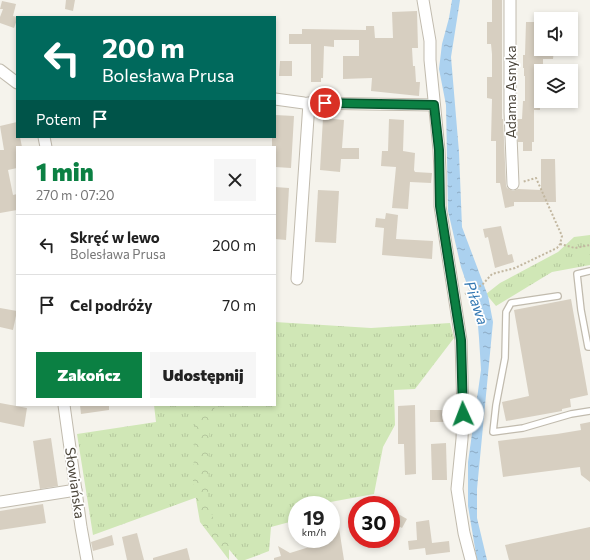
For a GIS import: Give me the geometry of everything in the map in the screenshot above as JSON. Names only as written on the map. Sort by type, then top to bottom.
[{"type":"street","points":[[423,0],[430,41],[430,60],[439,150],[440,206],[461,340],[463,420],[456,489],[464,533],[471,560]]},
{"type":"street","name":"Adama Asnyka","points":[[510,0],[510,112],[513,184]]},
{"type":"street","points":[[0,70],[16,82]]},
{"type":"street","points":[[276,99],[309,103],[434,105]]},
{"type":"street","points":[[297,279],[309,103]]},
{"type":"street","name":"Słowiańska","points":[[64,406],[87,560]]},
{"type":"street","points":[[0,502],[76,490]]},
{"type":"lane","points":[[590,271],[577,274],[581,310],[588,347],[590,347]]},
{"type":"lane","points":[[558,296],[511,303],[506,312],[505,358],[496,405],[493,432],[523,428],[571,414],[590,411]]},
{"type":"path","points":[[468,292],[482,285],[492,274],[515,268],[557,248],[560,244],[562,236],[536,178],[513,184]]},
{"type":"path","points":[[560,244],[567,247],[576,248],[590,245]]},
{"type":"green space","points":[[590,235],[590,265],[552,272],[496,306],[486,294],[500,283],[558,252],[574,237]]},
{"type":"green space","points":[[276,322],[371,328],[450,323],[454,338],[415,389],[394,390],[395,425],[383,447],[374,494],[348,496],[348,499],[340,500],[340,496],[288,496],[288,522],[271,527],[269,551],[245,560],[238,560],[210,527],[203,495],[93,535],[77,434],[156,422],[154,406],[276,406]]},
{"type":"green space","points":[[200,406],[215,406],[209,433],[208,505],[215,523],[229,545],[229,560],[200,522],[193,482],[195,424]]},
{"type":"water","name":"Piława","points":[[452,0],[460,0],[451,57],[459,152],[462,227],[488,296],[493,322],[477,489],[477,518],[487,560],[477,560],[468,506],[468,462],[481,370],[477,314],[461,267],[448,211],[446,105],[439,69],[442,44]]},
{"type":"building","points":[[66,0],[75,0],[73,11],[65,9]]},
{"type":"building","points":[[492,0],[502,0],[502,119],[506,185],[507,188],[513,191],[518,189],[541,190],[541,159],[555,159],[556,202],[514,202],[514,206],[505,208],[500,183],[496,183],[496,141],[491,141],[492,99],[487,98],[487,77],[492,77],[492,54],[491,44],[487,44],[487,22],[492,22]]},
{"type":"building","points":[[2,1],[16,4],[13,16],[16,17],[14,28],[0,23],[0,17],[3,9],[0,9]]},
{"type":"building","points":[[417,11],[418,48],[412,48],[416,82],[420,82],[419,96],[371,91],[372,78],[343,79],[343,56],[359,56],[359,40],[334,40],[334,47],[324,46],[323,78],[321,78],[321,82],[311,82],[311,44],[289,44],[289,34],[302,34],[302,29],[366,30],[366,26],[374,26],[375,38],[393,38],[392,12]]},
{"type":"building","points":[[526,22],[534,22],[534,56],[553,56],[553,59],[543,59],[543,64],[534,64],[534,108],[540,108],[540,110],[534,110],[534,142],[532,142],[532,151],[523,151],[523,142],[518,142],[517,119],[522,119],[523,101],[525,101],[523,55],[525,55]]},
{"type":"building","points":[[280,61],[292,61],[292,76],[279,76]]},
{"type":"building","points":[[276,115],[294,116],[291,168],[276,167],[276,146],[272,146],[272,138],[276,138]]},
{"type":"building","points":[[323,118],[344,120],[342,148],[359,148],[359,159],[341,159],[340,172],[320,170]]},
{"type":"building","points":[[389,119],[404,120],[403,151],[415,153],[415,172],[432,173],[431,183],[410,182],[408,209],[392,208],[396,167],[381,166],[382,151],[388,151]]},
{"type":"building","points":[[16,122],[16,138],[20,138],[22,146],[16,146],[16,168],[8,170],[13,195],[16,194],[16,210],[0,213],[0,150],[4,150],[0,126]]},
{"type":"building","points":[[276,187],[289,188],[286,240],[276,239]]},
{"type":"building","points":[[318,190],[339,191],[336,243],[315,242]]},
{"type":"building","points":[[386,213],[398,215],[396,239],[433,241],[432,259],[382,255],[384,228],[375,227],[376,218],[385,219]]},
{"type":"building","points":[[501,226],[508,255],[512,254],[514,262],[495,268],[488,237],[485,238],[483,229]]},
{"type":"building","points":[[571,299],[588,395],[570,399],[571,407],[562,409],[562,411],[506,421],[502,402],[529,396],[514,310]]},
{"type":"building","points":[[0,308],[16,311],[13,330],[0,327]]},
{"type":"building","points":[[0,403],[27,408],[24,427],[0,422]]},
{"type":"building","points":[[415,405],[416,474],[405,475],[404,444],[398,444],[398,406]]},
{"type":"building","points":[[80,406],[109,406],[109,410],[81,414]]},
{"type":"building","points":[[430,410],[455,410],[455,422],[430,422]]},
{"type":"building","points":[[590,422],[590,482],[581,475],[580,467],[503,477],[498,441],[581,430],[580,424]]},
{"type":"building","points":[[51,438],[58,486],[40,489],[33,441]]},
{"type":"building","points":[[446,443],[447,480],[432,480],[431,444]]},
{"type":"building","points":[[43,504],[46,523],[0,530],[0,511]]},
{"type":"building","points":[[400,515],[407,519],[402,528],[400,527]]},
{"type":"building","points":[[429,520],[432,543],[449,541],[450,552],[426,555],[425,548],[409,550],[408,541],[417,540],[416,522]]},
{"type":"building","points":[[590,527],[590,560],[509,560],[505,545]]},
{"type":"building","points":[[137,533],[144,560],[127,560],[122,537]]},
{"type":"building","points":[[340,534],[344,560],[274,560],[274,558],[281,556],[278,546],[290,553],[306,548],[340,548]]},
{"type":"building","points":[[112,535],[114,545],[93,551],[91,542]]},
{"type":"building","points":[[187,548],[190,560],[153,560],[153,558]]},
{"type":"route","points":[[325,103],[434,105],[439,150],[440,206],[461,340],[463,414]]}]
